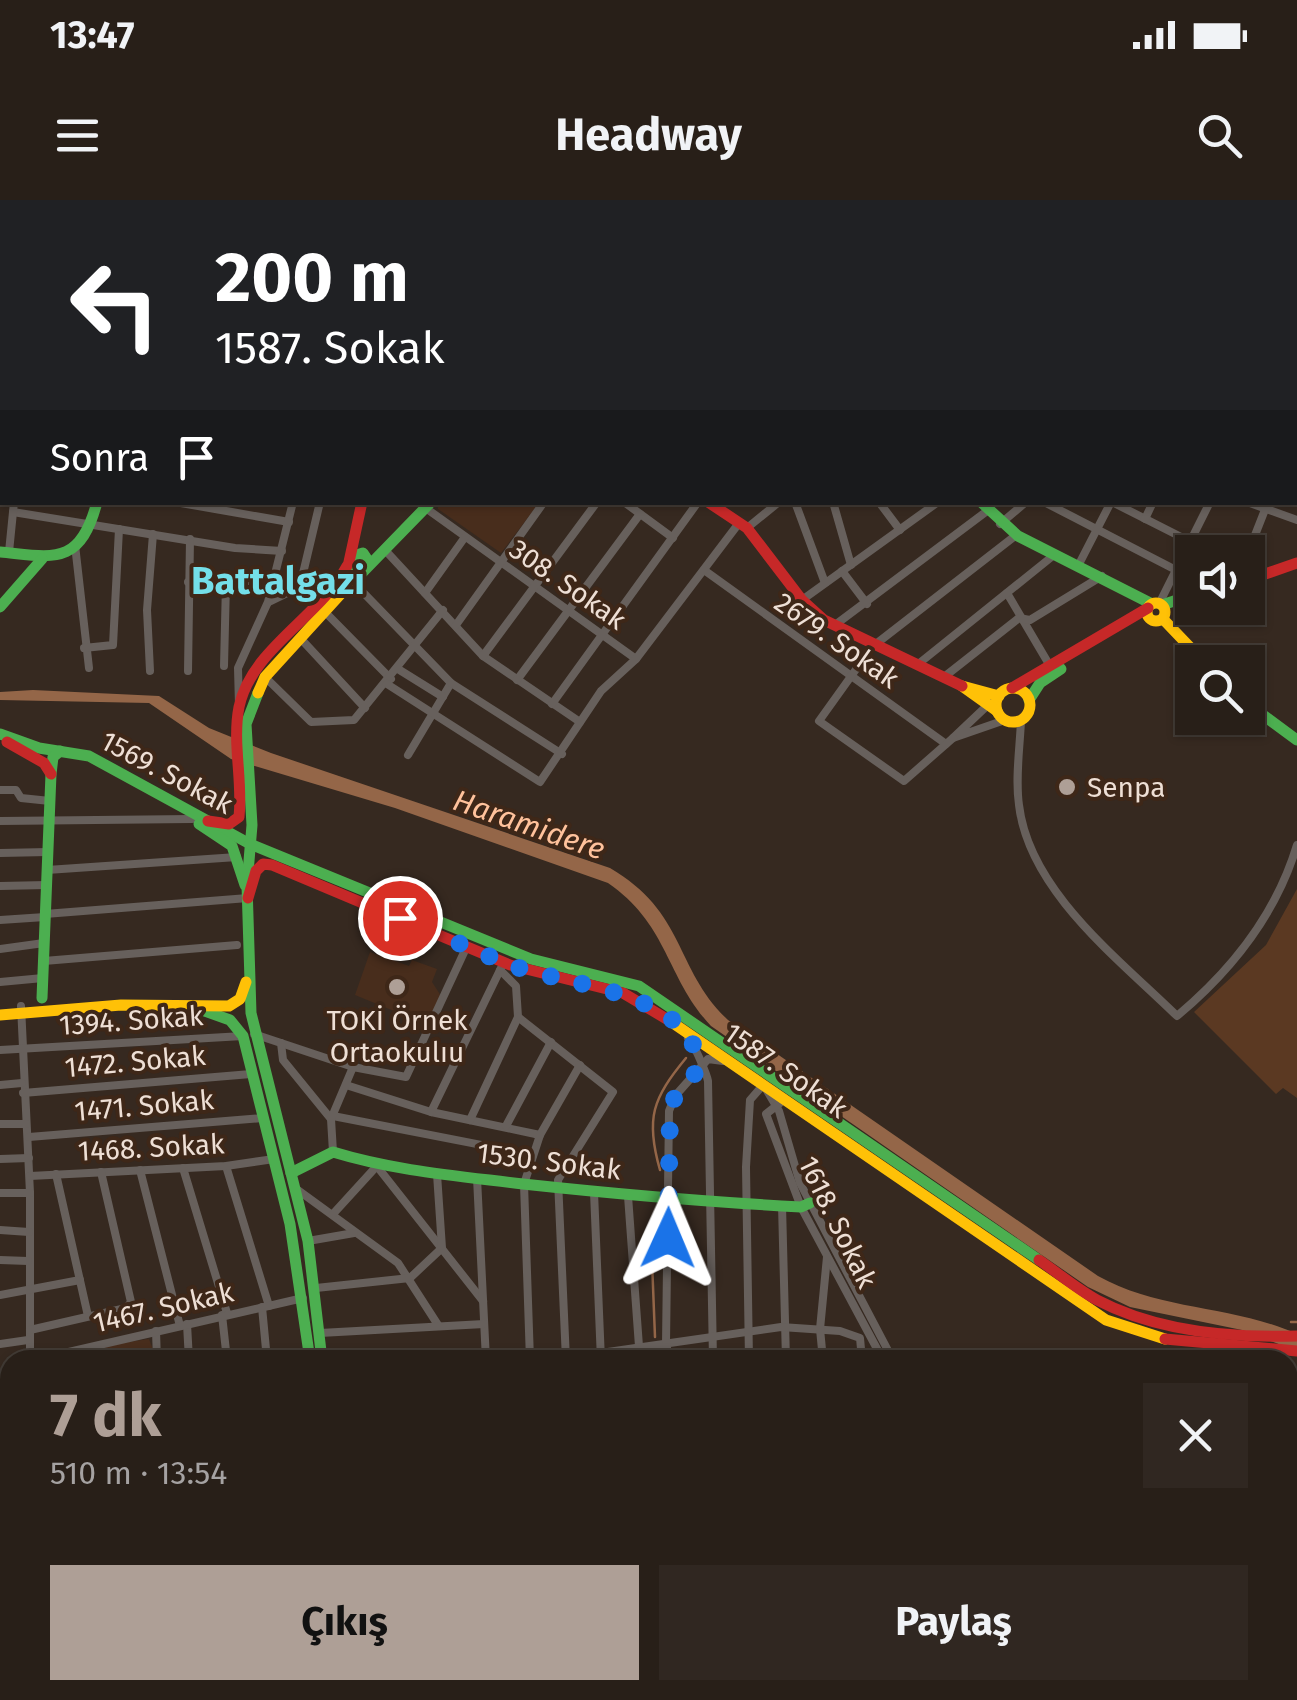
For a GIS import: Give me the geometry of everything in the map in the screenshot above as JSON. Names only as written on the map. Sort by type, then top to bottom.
[{"type":"main road","points":[[0,606],[42,559],[75,544],[92,523],[95,505]]},
{"type":"main road","points":[[208,821],[228,824],[239,817],[239,706],[254,676],[340,582],[362,505]]},
{"type":"main road","points":[[321,1350],[252,1074],[246,724],[265,677],[356,579],[366,558],[359,542],[363,505]]},
{"type":"main road","points":[[712,505],[743,526],[802,600],[834,626],[962,686],[1021,720],[1028,712],[1029,700],[1049,676],[1157,610]]},
{"type":"main road","points":[[348,565],[385,550],[429,506]]},
{"type":"main road","points":[[984,507],[1015,536],[1102,576],[1157,610],[1189,645]]},
{"type":"main road","points":[[4,552],[42,559]]},
{"type":"main road","points":[[1265,574],[1297,563]]},
{"type":"main road","points":[[348,565],[348,574],[356,579]]},
{"type":"main road","points":[[998,708],[1012,688],[1157,610],[1175,604]]},
{"type":"main road","points":[[1012,688],[1029,700]]},
{"type":"main road","points":[[1265,716],[1297,740]]},
{"type":"main road","name":"1569. Sokak","points":[[0,736],[89,756],[250,844]]},
{"type":"main road","name":"1569. Sokak","points":[[0,736],[44,764],[51,774]]},
{"type":"main road","points":[[22,1010],[42,998],[51,774],[53,758],[60,751]]},
{"type":"main road","points":[[157,793],[232,846],[248,893]]},
{"type":"main road","name":"1587. Sokak","points":[[250,844],[530,960],[639,986],[1096,1300],[1143,1318],[1241,1336],[1297,1336]]},
{"type":"main road","name":"1587. Sokak","points":[[248,893],[256,871],[263,864],[272,865],[467,946],[502,966],[622,993],[677,1025],[781,1102],[1106,1320],[1165,1338],[1287,1350]]},
{"type":"main road","points":[[0,1010],[229,1006],[240,999],[249,967]]},
{"type":"main road","points":[[42,998],[64,1010]]},
{"type":"main road","points":[[199,1009],[230,1020],[249,1035],[296,1188],[308,1241],[310,1350]]},
{"type":"main road","points":[[290,1173],[333,1152]]},
{"type":"main road","name":"1530. Sokak","points":[[333,1152],[375,1166],[628,1196],[805,1205]]},
{"type":"street","points":[[192,505],[289,522]]},
{"type":"street","points":[[239,706],[238,668],[268,602],[292,505]]},
{"type":"street","points":[[300,586],[319,505]]},
{"type":"street","points":[[456,624],[542,505]]},
{"type":"street","points":[[484,656],[595,505]]},
{"type":"street","points":[[628,505],[673,538]]},
{"type":"street","points":[[552,704],[696,505]]},
{"type":"street","points":[[760,505],[769,511]]},
{"type":"street","points":[[327,614],[389,681],[540,782],[600,691],[636,660],[704,570],[743,526],[776,505]]},
{"type":"street","points":[[796,505],[826,583]]},
{"type":"street","points":[[834,505],[851,565]]},
{"type":"street","points":[[881,505],[900,530]]},
{"type":"street","points":[[802,600],[931,505]]},
{"type":"street","points":[[1000,524],[1022,505]]},
{"type":"street","points":[[1050,505],[1174,569],[1157,610]]},
{"type":"street","points":[[1078,566],[1110,505]]},
{"type":"street","points":[[1118,505],[1178,535]]},
{"type":"street","points":[[1144,519],[1151,505]]},
{"type":"street","points":[[1192,535],[1208,505]]},
{"type":"street","name":"308. Sokak","points":[[429,506],[499,564],[636,660]]},
{"type":"street","points":[[1255,535],[1266,506],[1297,520]]},
{"type":"street","points":[[4,552],[13,507],[152,534],[282,551]]},
{"type":"street","points":[[834,626],[867,604],[984,507]]},
{"type":"street","points":[[517,680],[640,514]]},
{"type":"street","points":[[84,648],[113,646],[118,528]]},
{"type":"street","points":[[150,671],[147,610],[152,534]]},
{"type":"street","points":[[998,708],[949,741],[904,782],[819,721],[872,646],[1015,536]]},
{"type":"street","points":[[425,592],[465,537]]},
{"type":"street","points":[[188,671],[190,539]]},
{"type":"street","points":[[75,544],[89,668]]},
{"type":"street","points":[[385,550],[484,656],[580,722]]},
{"type":"street","points":[[916,666],[1054,555]]},
{"type":"street","name":"2679. Sokak","points":[[704,570],[851,677],[949,741]]},
{"type":"street","points":[[842,571],[867,604]]},
{"type":"street","points":[[944,678],[1019,618],[1025,619],[1102,576]]},
{"type":"street","points":[[356,579],[408,642],[417,644],[451,683],[562,754]]},
{"type":"street","points":[[268,602],[320,580],[340,582]]},
{"type":"street","points":[[188,582],[274,584]]},
{"type":"street","points":[[224,666],[226,583]]},
{"type":"street","points":[[1007,593],[1050,666]]},
{"type":"street","points":[[265,677],[311,722],[354,720],[443,610]]},
{"type":"street","points":[[302,640],[366,708]]},
{"type":"street","points":[[398,669],[443,697]]},
{"type":"street","points":[[408,755],[451,683]]},
{"type":"street","points":[[949,741],[998,708]]},
{"type":"street","points":[[1021,720],[1018,802],[1036,857],[1059,893],[1177,1016],[1245,948],[1286,883],[1297,846]]},
{"type":"street","points":[[0,790],[50,801]]},
{"type":"street","points":[[0,821],[192,820]]},
{"type":"street","points":[[0,853],[48,852]]},
{"type":"street","points":[[47,870],[237,856]]},
{"type":"street","points":[[0,886],[47,885]]},
{"type":"street","points":[[0,920],[248,893]]},
{"type":"street","points":[[0,949],[44,943]]},
{"type":"street","points":[[44,961],[237,945]]},
{"type":"street","points":[[249,1035],[353,1067],[406,1077],[467,946]]},
{"type":"street","points":[[431,1112],[502,966],[516,986],[518,1017],[470,1120]]},
{"type":"street","points":[[0,982],[43,978]]},
{"type":"street","points":[[22,1010],[23,1088],[29,1137],[31,1350]]},
{"type":"street","points":[[518,1017],[613,1092],[558,1187],[566,1350]]},
{"type":"street","points":[[677,1025],[698,1050],[699,1069],[708,1080],[712,1350]]},
{"type":"street","name":"1394. Sokak","points":[[0,1050],[249,1035]]},
{"type":"street","points":[[506,1126],[551,1042]]},
{"type":"street","points":[[281,1043],[283,1060],[332,1117],[533,1155]]},
{"type":"street","points":[[668,1350],[670,1112],[675,1096],[708,1060],[734,1065]]},
{"type":"street","points":[[530,1350],[524,1184],[540,1135],[580,1065]]},
{"type":"street","points":[[333,1152],[332,1117],[353,1067]]},
{"type":"street","points":[[748,1350],[750,1100],[763,1085],[763,1070]]},
{"type":"street","name":"1472. Sokak","points":[[0,1084],[23,1088],[252,1074]]},
{"type":"street","points":[[346,1085],[431,1112],[540,1135]]},
{"type":"street","points":[[781,1102],[797,1093]]},
{"type":"street","name":"1618. Sokak","points":[[781,1102],[766,1114],[827,1257],[878,1350]]},
{"type":"street","name":"1471. Sokak","points":[[29,1137],[263,1118]]},
{"type":"street","points":[[0,1124],[26,1124]]},
{"type":"street","points":[[0,1158],[29,1158]]},
{"type":"street","name":"1468. Sokak","points":[[30,1176],[226,1166],[274,1159]]},
{"type":"street","points":[[226,1166],[265,1306],[266,1350]]},
{"type":"street","points":[[333,1214],[375,1166],[483,1301]]},
{"type":"street","points":[[183,1168],[224,1314],[226,1350]]},
{"type":"street","points":[[140,1170],[188,1350]]},
{"type":"street","points":[[0,1344],[131,1302],[100,1172]]},
{"type":"street","points":[[56,1174],[88,1316]]},
{"type":"street","points":[[437,1174],[442,1248]]},
{"type":"street","points":[[477,1178],[485,1350]]},
{"type":"street","points":[[296,1188],[398,1263],[438,1325]]},
{"type":"street","points":[[594,1192],[601,1350]]},
{"type":"street","points":[[0,1193],[30,1193]]},
{"type":"street","points":[[628,1196],[638,1348]]},
{"type":"street","points":[[782,1205],[785,1350]]},
{"type":"street","name":"1618. Sokak","points":[[805,1205],[886,1350]]},
{"type":"street","points":[[0,1230],[29,1232]]},
{"type":"street","points":[[308,1241],[354,1232]]},
{"type":"street","points":[[410,1278],[442,1248]]},
{"type":"street","points":[[822,1350],[820,1329],[827,1257]]},
{"type":"street","points":[[0,1260],[28,1260]]},
{"type":"street","name":"1467. Sokak","points":[[75,1350],[265,1306],[307,1292],[410,1278]]},
{"type":"street","points":[[0,1295],[80,1280]]},
{"type":"street","points":[[320,1334],[484,1324]]},
{"type":"street","points":[[630,1350],[782,1326],[860,1338],[861,1350]]},
{"type":"street","points":[[156,1331],[157,1350]]},
{"type":"shaded area","points":[[438,505],[537,505],[501,553],[438,509]]},
{"type":"shaded area","points":[[0,692],[159,696],[209,728],[271,753],[610,868],[635,885],[667,922],[698,981],[728,1020],[1098,1276],[1146,1296],[1273,1325],[1297,1334],[1297,1350],[1242,1330],[1130,1307],[1088,1287],[711,1026],[684,989],[644,916],[608,883],[395,808],[231,759],[149,703],[0,700]]},
{"type":"shaded area","points":[[1297,889],[1297,1098],[1283,1088],[1276,1094],[1194,1012],[1266,945]]},
{"type":"shaded area","name":"TOKİ Örnek Ortaokulıu","points":[[370,952],[409,966],[412,960],[437,969],[432,982],[441,996],[428,1025],[355,995]]},
{"type":"shaded area","points":[[149,1339],[153,1350],[88,1350]]},
{"type":"waterway","points":[[660,1170],[653,1136],[655,1109],[666,1085],[686,1058]]},
{"type":"waterway","points":[[655,1337],[652,1261],[661,1227]]},
{"type":"waterway","points":[[1291,1322],[1297,1322]]},
{"type":"traffic: fast","points":[[0,552],[50,556],[73,548],[82,538],[96,505]]},
{"type":"traffic: fast","points":[[369,562],[363,553],[354,556],[348,573],[361,574],[428,505]]},
{"type":"traffic: fast","points":[[984,505],[1018,536],[1152,604]]},
{"type":"traffic: fast","points":[[0,607],[42,559]]},
{"type":"traffic: fast","points":[[1162,605],[1175,601]]},
{"type":"traffic: fast","points":[[1029,700],[1040,683],[1061,669]]},
{"type":"traffic: fast","points":[[258,693],[246,724],[252,825],[247,885],[251,1013],[308,1241],[321,1350]]},
{"type":"traffic: fast","points":[[1265,716],[1297,740]]},
{"type":"traffic: fast","points":[[0,734],[39,748],[89,756],[250,844]]},
{"type":"traffic: fast","points":[[42,998],[51,774],[53,757],[60,751]]},
{"type":"traffic: fast","points":[[199,824],[232,846],[245,885]]},
{"type":"traffic: fast","points":[[250,844],[531,959],[639,986],[1039,1260]]},
{"type":"traffic: fast","points":[[199,1009],[230,1020],[243,1036],[290,1224],[309,1350]]},
{"type":"traffic: fast","points":[[291,1173],[333,1152],[403,1168],[523,1184],[731,1203],[801,1207],[810,1203]]},
{"type":"traffic: slow","points":[[258,693],[265,677],[357,576]]},
{"type":"traffic: slow","points":[[1156,603],[1163,605],[1165,612],[1163,619],[1156,621],[1149,619],[1147,612],[1149,605],[1156,603]]},
{"type":"traffic: slow","points":[[1163,619],[1188,645]]},
{"type":"traffic: slow","points":[[997,711],[962,686],[999,696]]},
{"type":"traffic: slow","points":[[1013,688],[1025,693],[1030,705],[1025,717],[1013,722],[1001,717],[996,705],[1001,693],[1013,688]]},
{"type":"traffic: slow","points":[[0,1015],[121,1005],[229,1006],[240,999],[246,982]]},
{"type":"traffic: slow","points":[[670,1021],[1106,1320],[1165,1339]]},
{"type":"traffic: jam","points":[[349,562],[361,505]]},
{"type":"traffic: jam","points":[[712,505],[747,528],[802,600],[824,620],[962,686]]},
{"type":"traffic: jam","points":[[1265,574],[1297,563]]},
{"type":"traffic: jam","points":[[208,821],[229,824],[239,817],[237,721],[246,686],[271,650],[320,601],[347,566]]},
{"type":"traffic: jam","points":[[1012,688],[1148,608]]},
{"type":"traffic: jam","points":[[7,742],[44,763],[51,774]]},
{"type":"traffic: jam","points":[[248,898],[256,871],[263,864],[272,865],[510,965],[623,993],[670,1021]]},
{"type":"traffic: jam","points":[[1039,1260],[1097,1300],[1144,1319],[1221,1334],[1297,1336]]},
{"type":"traffic: jam","points":[[1165,1339],[1286,1350]]},
{"type":"place","name":"Senpa","points":[[1067,787]]},
{"type":"place","name":"TOKİ Örnek Ortaokulıu","points":[[397,987]]},
{"type":"district","name":"Battalgazi","points":[[278,581]]},
{"type":"route","points":[[400,918],[510,965],[622,993],[677,1025],[694,1044],[699,1069],[675,1096],[670,1112],[668,1238]]},
{"type":"water label","name":"Haramidere","points":[[529,825]]}]
